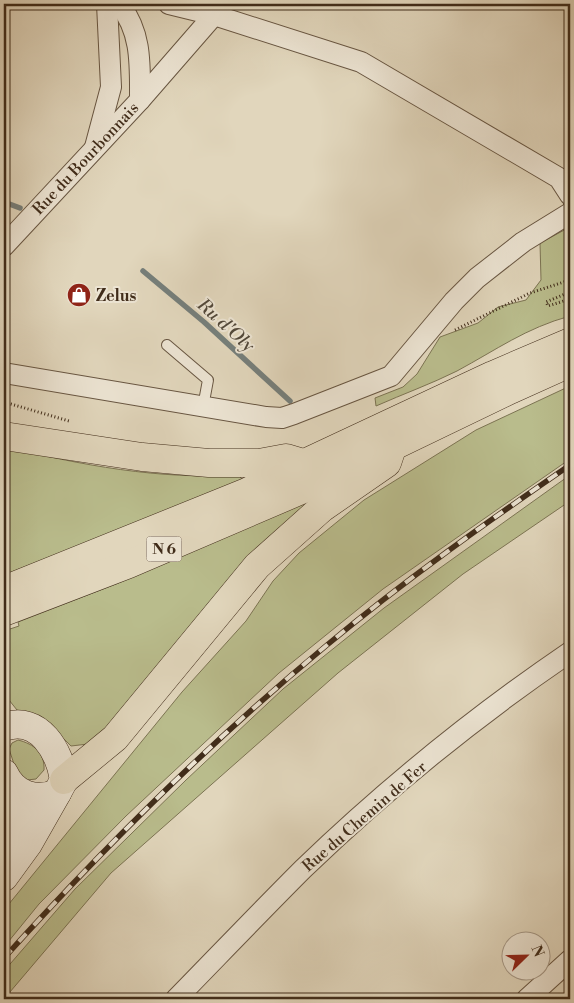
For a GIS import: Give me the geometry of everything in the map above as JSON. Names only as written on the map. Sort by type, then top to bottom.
[{"type":"main road","name":"N 6","points":[[7,600],[129,564],[492,374],[570,342]]},
{"type":"main road","name":"N 6","points":[[302,473],[392,448],[493,398],[570,364]]},
{"type":"main road","points":[[4,436],[142,457],[209,463],[259,463],[286,458],[302,473]]},
{"type":"main road","points":[[9,782],[40,798],[61,786],[115,738],[256,566],[322,508],[387,463],[392,448]]},
{"type":"main road","points":[[4,705],[13,726],[43,735],[51,743],[62,766],[61,786],[28,844],[4,876]]},
{"type":"main road","points":[[4,852],[17,828],[22,811],[9,782]]},
{"type":"street","points":[[94,150],[111,87],[108,4]]},
{"type":"street","name":"Rue du Bourbonnais","points":[[4,246],[140,100],[139,54],[131,18],[119,4]]},
{"type":"street","points":[[169,4],[214,15],[361,62],[559,178],[570,195]]},
{"type":"street","points":[[140,100],[214,15]]},
{"type":"street","points":[[4,373],[203,407],[282,418],[391,376],[477,278],[523,242],[570,212]]},
{"type":"street","name":"Rue du Chemin de Fer","points":[[176,999],[303,869],[399,782],[528,682],[570,652]]},
{"type":"street","points":[[527,999],[570,960]]},
{"type":"lane","points":[[167,345],[208,380],[203,407]]},
{"type":"path","points":[[432,329],[441,334],[458,329],[530,293],[570,280]]},
{"type":"path","points":[[570,292],[546,302],[548,306],[570,298]]},
{"type":"green space","points":[[570,227],[570,316],[525,333],[457,371],[376,406],[375,398],[403,387],[417,374],[440,337],[478,323],[498,307],[526,300],[541,280],[540,243]]},
{"type":"green space","points":[[570,386],[570,459],[383,589],[279,673],[126,816],[39,904],[4,947],[4,910],[182,692],[246,621],[273,581],[299,553],[364,500],[476,430]]},
{"type":"green space","points":[[4,446],[120,470],[180,475],[239,475],[243,481],[4,575]]},
{"type":"green space","points":[[570,475],[570,501],[463,574],[338,673],[111,873],[4,999],[4,971],[75,889],[186,780],[283,689],[384,608]]},
{"type":"green space","points":[[306,502],[307,506],[118,720],[88,744],[71,746],[61,736],[17,710],[9,700],[4,690],[4,631],[19,626],[18,622],[116,584]]},
{"type":"green space","points":[[18,740],[34,747],[43,759],[44,770],[36,779],[27,780],[17,773],[9,749],[12,743]]},
{"type":"waterway","name":"Ru d'Oly","points":[[4,202],[20,208]]},
{"type":"waterway","name":"Ru d'Oly","points":[[143,271],[204,322],[290,401]]},
{"type":"railway","points":[[4,958],[120,835],[200,757],[284,681],[356,621],[416,575],[570,465]]},
{"type":"place","name":"Zelus","points":[[79,295]]}]
